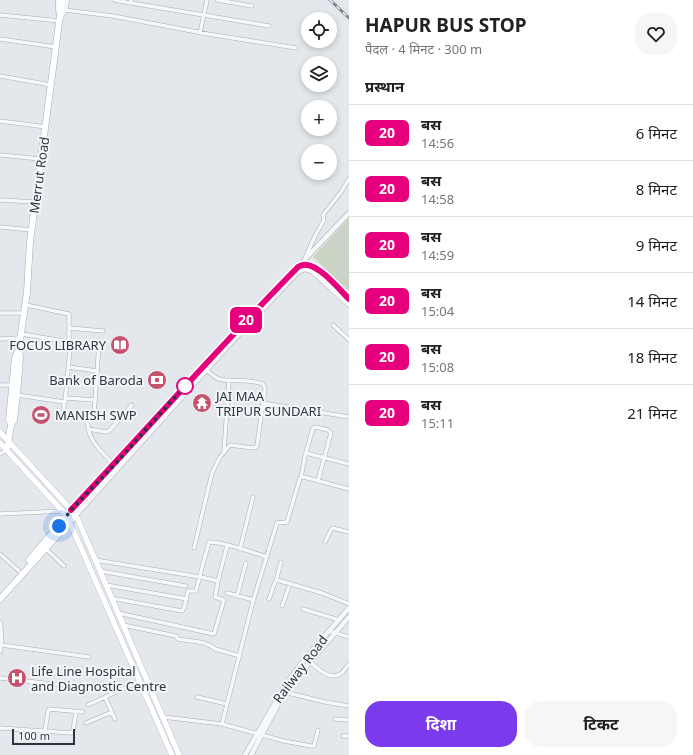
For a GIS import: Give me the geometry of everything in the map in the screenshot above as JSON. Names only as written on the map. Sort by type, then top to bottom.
[{"type":"main road","name":"Merrut Road","points":[[11,426],[9,419],[15,358],[19,347],[26,305],[35,202],[62,1]]},
{"type":"main road","name":"Merrut Road","points":[[6,450],[11,426],[14,420],[20,358],[19,347]]},
{"type":"main road","points":[[0,432],[76,515],[179,755]]},
{"type":"main road","points":[[0,443],[69,519],[172,755]]},
{"type":"main road","points":[[34,480],[39,474]]},
{"type":"main road","points":[[0,599],[69,519],[71,510]]},
{"type":"main road","points":[[0,592],[69,519],[76,515]]},
{"type":"street","points":[[114,0],[131,1],[269,26]]},
{"type":"street","points":[[200,33],[206,0]]},
{"type":"street","points":[[217,0],[252,6]]},
{"type":"street","points":[[0,15],[60,19],[65,10],[62,1]]},
{"type":"street","points":[[65,10],[113,16],[200,33],[296,48]]},
{"type":"street","points":[[0,39],[56,47]]},
{"type":"street","points":[[0,76],[51,86]]},
{"type":"street","points":[[0,121],[46,127]]},
{"type":"street","points":[[0,155],[41,159]]},
{"type":"street","points":[[302,265],[324,220],[323,215],[349,179]]},
{"type":"street","points":[[0,200],[35,202]]},
{"type":"street","points":[[305,259],[349,213]]},
{"type":"street","points":[[0,227],[32,230]]},
{"type":"street","points":[[71,510],[114,465],[238,328],[298,267],[308,265],[318,270],[349,299]]},
{"type":"street","points":[[76,515],[206,370],[293,276],[302,270],[308,270],[318,276],[349,305]]},
{"type":"street","points":[[26,305],[68,313],[70,315],[64,414],[87,418],[94,415],[99,344]]},
{"type":"street","points":[[0,313],[25,312]]},
{"type":"street","points":[[333,325],[349,340]]},
{"type":"street","points":[[70,328],[103,332]]},
{"type":"street","points":[[0,339],[21,336],[69,342]]},
{"type":"street","points":[[68,367],[97,371]]},
{"type":"street","points":[[194,548],[212,474],[217,462],[226,448],[231,444],[256,448],[265,388],[263,384],[248,380],[219,379],[206,370]]},
{"type":"street","points":[[224,452],[229,380]]},
{"type":"street","points":[[0,385],[13,385]]},
{"type":"street","points":[[17,396],[65,400],[95,400]]},
{"type":"street","points":[[263,402],[349,418]]},
{"type":"street","points":[[88,429],[106,432],[109,431],[132,405]]},
{"type":"street","points":[[87,418],[88,429],[95,444],[114,465]]},
{"type":"street","points":[[222,724],[254,600],[277,523],[287,522],[301,477],[313,428],[316,427],[328,430],[330,432],[318,481]]},
{"type":"street","points":[[0,454],[6,450]]},
{"type":"street","points":[[306,453],[349,464]]},
{"type":"street","points":[[301,477],[349,489]]},
{"type":"street","points":[[240,549],[252,497]]},
{"type":"street","points":[[0,514],[62,511]]},
{"type":"street","points":[[325,542],[332,528],[349,532]]},
{"type":"street","points":[[111,598],[182,611],[184,610],[189,591],[196,591],[209,542],[251,551],[267,557]]},
{"type":"street","points":[[118,613],[214,634],[216,633],[224,600],[215,597],[227,546]]},
{"type":"street","points":[[45,548],[64,566]]},
{"type":"street","points":[[0,554],[19,571]]},
{"type":"street","points":[[95,560],[200,576],[218,581]]},
{"type":"street","points":[[269,599],[281,562]]},
{"type":"street","points":[[237,596],[246,563]]},
{"type":"street","points":[[100,571],[186,586]]},
{"type":"street","points":[[276,581],[322,593],[349,604]]},
{"type":"street","points":[[282,606],[290,584]]},
{"type":"street","points":[[106,585],[186,599]]},
{"type":"street","points":[[227,593],[254,600]]},
{"type":"street","name":"Railway Road","points":[[245,755],[260,734],[284,692],[329,631],[349,608]]},
{"type":"street","points":[[303,609],[339,620]]},
{"type":"street","points":[[349,617],[308,660],[326,674],[334,676],[341,674],[349,664]]},
{"type":"street","points":[[0,623],[0,651]]},
{"type":"street","points":[[123,625],[176,636],[178,639],[206,644],[212,646],[214,649],[240,656]]},
{"type":"street","points":[[329,631],[349,637]]},
{"type":"street","points":[[1,645],[89,657]]},
{"type":"street","points":[[0,678],[69,686]]},
{"type":"street","points":[[88,705],[140,681]]},
{"type":"street","points":[[284,692],[349,706]]},
{"type":"street","points":[[105,697],[115,718]]},
{"type":"street","points":[[197,697],[227,704]]},
{"type":"street","points":[[45,731],[49,709],[83,712]]},
{"type":"street","points":[[0,728],[72,733],[76,711]]},
{"type":"street","points":[[86,723],[112,712]]},
{"type":"street","points":[[163,717],[222,724],[284,741],[313,746],[318,730]]},
{"type":"street","points":[[335,719],[349,720]]},
{"type":"street","points":[[251,755],[260,734]]},
{"type":"street","points":[[343,736],[349,736]]},
{"type":"green space","points":[[349,218],[349,291],[313,257]]},
{"type":"railway","points":[[330,0],[349,18]]},
{"type":"bus line","name":"20","points":[[71,510],[117,462],[162,410],[260,305],[298,267],[302,265],[312,266],[349,299]]},
{"type":"place","name":"FOCUS LIBRARY","points":[[120,345]]},
{"type":"place","name":"Bank of Baroda","points":[[157,380]]},
{"type":"place","name":"JAI MAA TRIPUR SUNDARI","points":[[202,403]]},
{"type":"place","name":"MANISH SWP","points":[[41,415]]},
{"type":"place","name":"Life Line Hospital and Diagnostic Centre","points":[[17,678]]},
{"type":"route","points":[[59,526],[71,510],[117,462],[185,386]]}]
